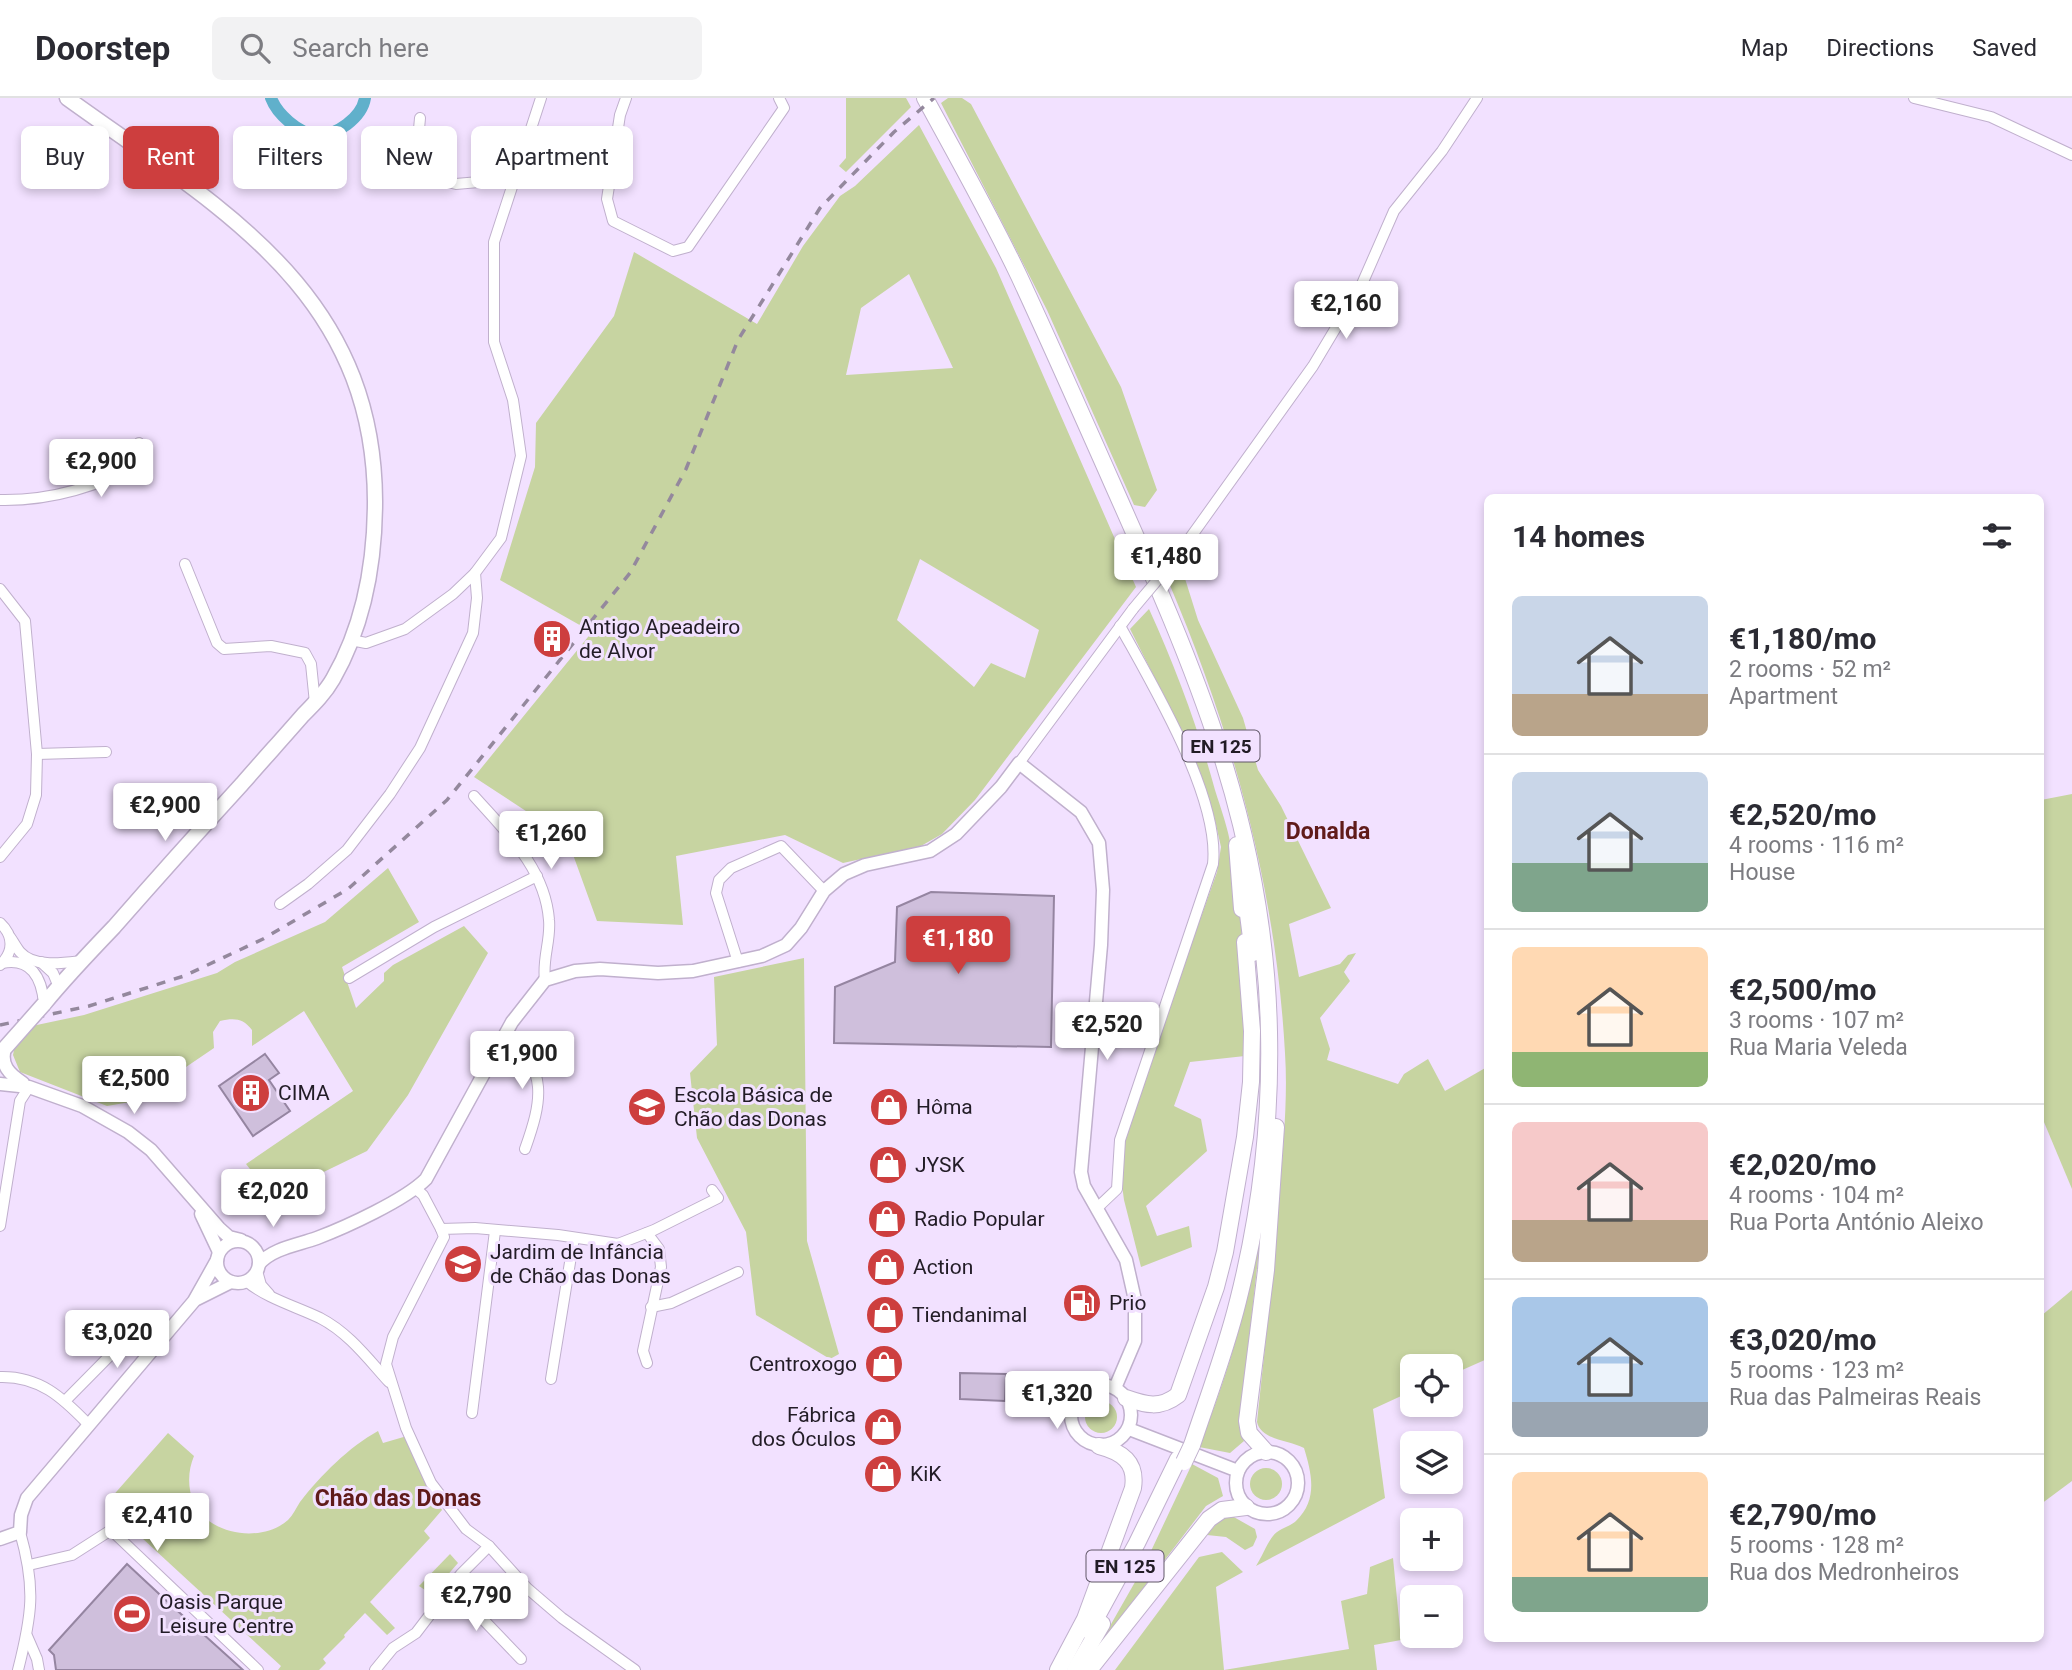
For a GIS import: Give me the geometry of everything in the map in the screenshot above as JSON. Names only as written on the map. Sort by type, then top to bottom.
[{"type":"main road","points":[[2,1050],[332,681],[363,606],[372,562],[375,465],[368,421],[357,383],[341,347],[307,295],[266,249],[215,206],[67,98]]},
{"type":"main road","name":"EN 125","points":[[914,98],[1026,315],[1158,611],[1207,737],[1237,845],[1258,994],[1261,1089],[1256,1152],[1236,1283],[1189,1443]]},
{"type":"main road","name":"EN 125","points":[[925,98],[1017,272],[1140,546],[1205,699],[1238,806],[1261,924],[1269,1030],[1265,1141],[1257,1207],[1239,1299],[1223,1356],[1189,1443],[1139,1557],[1075,1670]]},
{"type":"main road","points":[[1238,806],[1266,927],[1276,1054],[1272,1209],[1247,1421],[1255,1442],[1266,1452]]},
{"type":"main road","points":[[1121,1393],[1154,1405],[1169,1402],[1178,1395],[1198,1342],[1225,1252],[1251,1082],[1252,1031],[1237,845]]},
{"type":"main road","points":[[1058,1670],[1086,1619],[1133,1488],[1133,1472],[1126,1457],[1117,1451],[1099,1446]]},
{"type":"main road","name":"EN 125","points":[[1066,1670],[1113,1590],[1181,1461]]},
{"type":"main road","points":[[1089,1670],[1209,1520],[1222,1510],[1246,1507]]},
{"type":"street","points":[[532,126],[541,98]]},
{"type":"street","points":[[625,98],[607,199],[614,221],[673,251],[688,247],[740,175],[784,108],[779,98]]},
{"type":"street","points":[[246,1282],[266,1256],[319,1237],[416,1189],[426,1179],[512,1022],[545,980],[575,971],[600,969],[659,973],[693,971],[762,956],[786,945],[802,928],[824,891],[844,874],[865,865],[930,851],[956,834],[1001,787],[1120,626],[1175,559],[1313,366],[1362,284],[1394,211],[1442,151],[1477,98]]},
{"type":"street","points":[[1914,98],[1991,117],[2072,155]]},
{"type":"street","points":[[419,126],[420,118]]},
{"type":"street","points":[[351,640],[366,643],[405,629],[453,594],[475,573],[501,538],[521,456],[513,400],[494,342],[492,295],[494,243],[511,189]]},
{"type":"street","points":[[0,500],[31,500],[85,488],[114,478],[147,458],[139,443]]},
{"type":"street","points":[[185,564],[217,643],[225,649],[271,646],[305,653],[311,664],[315,703]]},
{"type":"street","points":[[280,904],[347,850],[390,794],[420,748],[473,633],[477,598],[475,573]]},
{"type":"street","points":[[0,589],[25,621],[37,754],[36,795],[27,824],[0,857]]},
{"type":"street","points":[[1097,1208],[1117,1189],[1120,1140],[1213,864],[1215,846],[1208,808],[1196,779],[1159,697],[1120,626]]},
{"type":"street","points":[[37,754],[106,752]]},
{"type":"street","points":[[1019,763],[1082,812],[1099,843],[1103,890],[1101,945],[1080,1160],[1084,1186],[1126,1260],[1135,1300],[1135,1341],[1121,1393]]},
{"type":"street","points":[[474,796],[523,851],[537,876],[546,900],[550,923],[543,965],[545,980]]},
{"type":"street","points":[[738,962],[716,893],[719,880],[731,868],[781,846],[824,891]]},
{"type":"street","points":[[349,978],[434,927],[537,876]]},
{"type":"street","points":[[1,923],[20,953],[40,961],[61,964],[82,961]]},
{"type":"street","points":[[1,964],[10,951],[10,937]]},
{"type":"street","points":[[1,964],[18,961],[58,987]]},
{"type":"street","points":[[40,961],[53,973],[58,987]]},
{"type":"street","points":[[33,972],[43,994],[44,1004]]},
{"type":"street","points":[[506,1033],[522,1046],[536,1070],[539,1111],[525,1149]]},
{"type":"street","points":[[2,1050],[6,1070],[14,1078]]},
{"type":"street","points":[[0,1072],[29,1087],[82,1106],[128,1132],[151,1150],[229,1237],[245,1242],[256,1250],[261,1285],[275,1299]]},
{"type":"street","points":[[0,1084],[29,1087]]},
{"type":"street","points":[[0,1226],[4,1170],[20,1101],[29,1087]]},
{"type":"street","points":[[416,1189],[423,1195],[444,1237],[393,1338],[386,1364],[406,1428],[431,1483],[466,1529],[489,1546],[527,1588],[562,1618],[635,1670]]},
{"type":"street","points":[[441,1229],[475,1228],[558,1235],[618,1244],[647,1233],[718,1198],[712,1190]]},
{"type":"street","points":[[197,1204],[218,1256],[221,1275],[231,1282]]},
{"type":"street","points":[[471,1413],[495,1231]]},
{"type":"street","points":[[647,1233],[659,1249],[661,1267],[642,1351],[647,1363]]},
{"type":"street","points":[[551,1379],[574,1238]]},
{"type":"street","points":[[18,1670],[27,1636],[32,1598],[29,1565],[20,1532],[21,1515],[27,1498],[194,1301],[225,1244],[245,1242],[296,1245]]},
{"type":"street","points":[[651,1307],[671,1303],[738,1272]]},
{"type":"street","points":[[194,1301],[231,1282],[246,1282],[275,1299],[322,1319],[351,1340],[391,1385]]},
{"type":"street","points":[[65,1401],[142,1322],[150,1319],[159,1321],[169,1329]]},
{"type":"street","points":[[0,1377],[31,1380],[51,1389],[88,1424]]},
{"type":"street","points":[[1098,1385],[1121,1393],[1132,1413],[1129,1429],[1116,1442],[1099,1446],[1086,1442],[1078,1435],[1071,1416],[1076,1398],[1090,1387],[1098,1385]]},
{"type":"street","points":[[1129,1429],[1238,1471]]},
{"type":"street","points":[[1266,1452],[1283,1456],[1290,1463],[1296,1471],[1297,1490],[1294,1500],[1279,1512],[1261,1514],[1246,1507],[1236,1490],[1238,1471],[1249,1457],[1266,1452]]},
{"type":"street","points":[[29,1565],[72,1555],[111,1531],[258,1670]]},
{"type":"street","points":[[0,1539],[20,1532]]},
{"type":"street","points":[[375,1670],[393,1648],[416,1633],[451,1586],[489,1546]]},
{"type":"street","points":[[451,1586],[522,1659]]},
{"type":"street","points":[[27,1636],[37,1658],[39,1670]]},
{"type":"green space","points":[[846,98],[906,98],[911,107],[846,172],[839,166],[846,158]]},
{"type":"green space","points":[[948,98],[962,98],[971,104],[1121,387],[1157,490],[1145,507],[1134,505],[1047,310],[941,103]]},
{"type":"green space","points":[[919,125],[996,268],[1136,587],[975,800],[942,834],[921,846],[843,863],[785,835],[676,856],[683,925],[597,921],[567,838],[474,777],[592,632],[500,580],[535,467],[536,423],[614,316],[634,252],[757,324],[803,246],[840,196],[855,186]],"holes":[[[909,274],[953,368],[846,375],[861,308]],[[920,559],[1039,630],[1025,678],[991,663],[974,687],[897,620]]]},
{"type":"green space","points":[[1182,569],[1198,620],[1243,718],[1258,770],[1281,806],[1331,908],[1289,924],[1299,977],[1340,964],[1348,955],[1356,953],[1344,972],[1350,981],[1320,1018],[1330,1049],[1327,1060],[1398,1084],[1404,1074],[1428,1059],[1445,1091],[1484,1069],[1484,1360],[1463,1370],[1463,1354],[1400,1354],[1400,1397],[1373,1409],[1385,1498],[1256,1566],[1273,1536],[1303,1513],[1308,1504],[1311,1486],[1304,1448],[1269,1436],[1257,1422],[1280,1191],[1286,1105],[1285,1053],[1272,932],[1248,813],[1213,697],[1169,583]]},
{"type":"green space","points":[[1149,609],[1194,721],[1230,840],[1243,951],[1245,1056],[1190,1062],[1174,1106],[1201,1119],[1207,1151],[1146,1206],[1157,1236],[1189,1226],[1192,1247],[1141,1267],[1124,1200],[1119,1163],[1125,1131],[1217,872],[1221,847],[1214,816],[1170,708],[1130,629]]},
{"type":"green space","points":[[2072,794],[2072,1189],[2044,1122],[2044,799]]},
{"type":"green space","points":[[388,868],[419,922],[342,967],[356,1008],[384,981],[384,973],[393,965],[464,926],[488,953],[408,1095],[367,1151],[272,1197],[246,1164],[353,1091],[304,1011],[252,1046],[252,1030],[245,1023],[234,1019],[220,1021],[213,1032],[214,1048],[136,1101],[107,1106],[20,1072],[13,1055],[15,1045],[32,1026],[84,1015],[217,973],[235,962],[325,922]]},
{"type":"green space","points":[[804,958],[807,1241],[839,1354],[830,1359],[756,1315],[746,1232],[697,1138],[690,1073],[717,1045],[714,977]]},
{"type":"green space","points":[[1261,1232],[1241,1412],[1240,1430],[1244,1441],[1230,1453],[1199,1447],[1236,1341]]},
{"type":"green space","points":[[2072,1290],[2072,1481],[2044,1502],[2044,1313]]},
{"type":"green space","points":[[1101,1401],[1112,1406],[1117,1417],[1112,1428],[1101,1433],[1090,1428],[1085,1417],[1090,1406]]},
{"type":"green space","points":[[378,1431],[383,1443],[407,1436],[424,1478],[442,1510],[424,1531],[430,1538],[370,1602],[395,1628],[387,1635],[365,1613],[323,1659],[326,1663],[319,1670],[278,1670],[281,1666],[117,1515],[120,1509],[110,1499],[168,1433],[194,1456],[189,1485],[194,1503],[202,1514],[224,1529],[265,1532],[288,1520],[326,1472],[346,1453]]},
{"type":"green space","points":[[1192,1464],[1218,1478],[1223,1496],[1206,1506],[1098,1647],[1143,1568]]},
{"type":"green space","points":[[1266,1468],[1277,1473],[1282,1484],[1277,1495],[1266,1500],[1255,1495],[1250,1484],[1255,1473]]},
{"type":"green space","points":[[1223,1516],[1232,1516],[1255,1529],[1257,1537],[1253,1546],[1245,1550],[1226,1537],[1207,1535]]},
{"type":"green space","points":[[1222,1552],[1243,1572],[1216,1587],[1224,1670],[1115,1670],[1199,1557]]},
{"type":"green space","points":[[450,1554],[458,1563],[431,1594],[419,1586]]},
{"type":"green space","points":[[1393,1558],[1400,1640],[1374,1645],[1377,1670],[1224,1670],[1349,1649],[1341,1601],[1367,1594],[1370,1567]]},
{"type":"building","name":"Antigo Apeadeiro de Alvor","points":[[555,623],[566,631],[548,656],[537,648]]},
{"type":"building","points":[[931,892],[1054,896],[1051,1047],[834,1043],[835,987],[895,962],[897,907]]},
{"type":"building","name":"CIMA","points":[[265,1054],[279,1073],[269,1080],[290,1111],[253,1136],[219,1086]]},
{"type":"building","points":[[960,1373],[1006,1374],[1005,1401],[960,1399]]},
{"type":"building","name":"Oasis Parque Leisure Centre","points":[[127,1564],[243,1670],[56,1670],[54,1655],[49,1650]]},
{"type":"waterway","points":[[271,98],[289,122],[302,131],[316,135],[332,133],[347,124],[359,112],[365,98]]},
{"type":"railway","points":[[0,1025],[89,1006],[184,976],[263,939],[348,889],[447,800],[630,573],[686,469],[738,340],[820,208],[894,132],[934,98]]},
{"type":"place","name":"Antigo Apeadeiro de Alvor","points":[[552,639]]},
{"type":"place","name":"CIMA","points":[[251,1093]]},
{"type":"place","name":"Escola Básica de Chão das Donas","points":[[647,1107]]},
{"type":"place","name":"Hôma","points":[[889,1107]]},
{"type":"place","name":"JYSK","points":[[888,1165]]},
{"type":"place","name":"Radio Popular","points":[[887,1219]]},
{"type":"place","name":"Jardim de Infância de Chão das Donas","points":[[463,1264]]},
{"type":"place","name":"Action","points":[[886,1267]]},
{"type":"place","name":"Prio","points":[[1082,1303]]},
{"type":"place","name":"Tiendanimal","points":[[885,1315]]},
{"type":"place","name":"Centroxogo","points":[[884,1364]]},
{"type":"place","name":"Fábrica dos Óculos","points":[[883,1427]]},
{"type":"place","name":"KiK","points":[[883,1474]]},
{"type":"place","name":"Oasis Parque Leisure Centre","points":[[132,1614]]},
{"type":"district","name":"Donalda","points":[[1328,831]]},
{"type":"district","name":"Chão das Donas","points":[[398,1498]]}]
